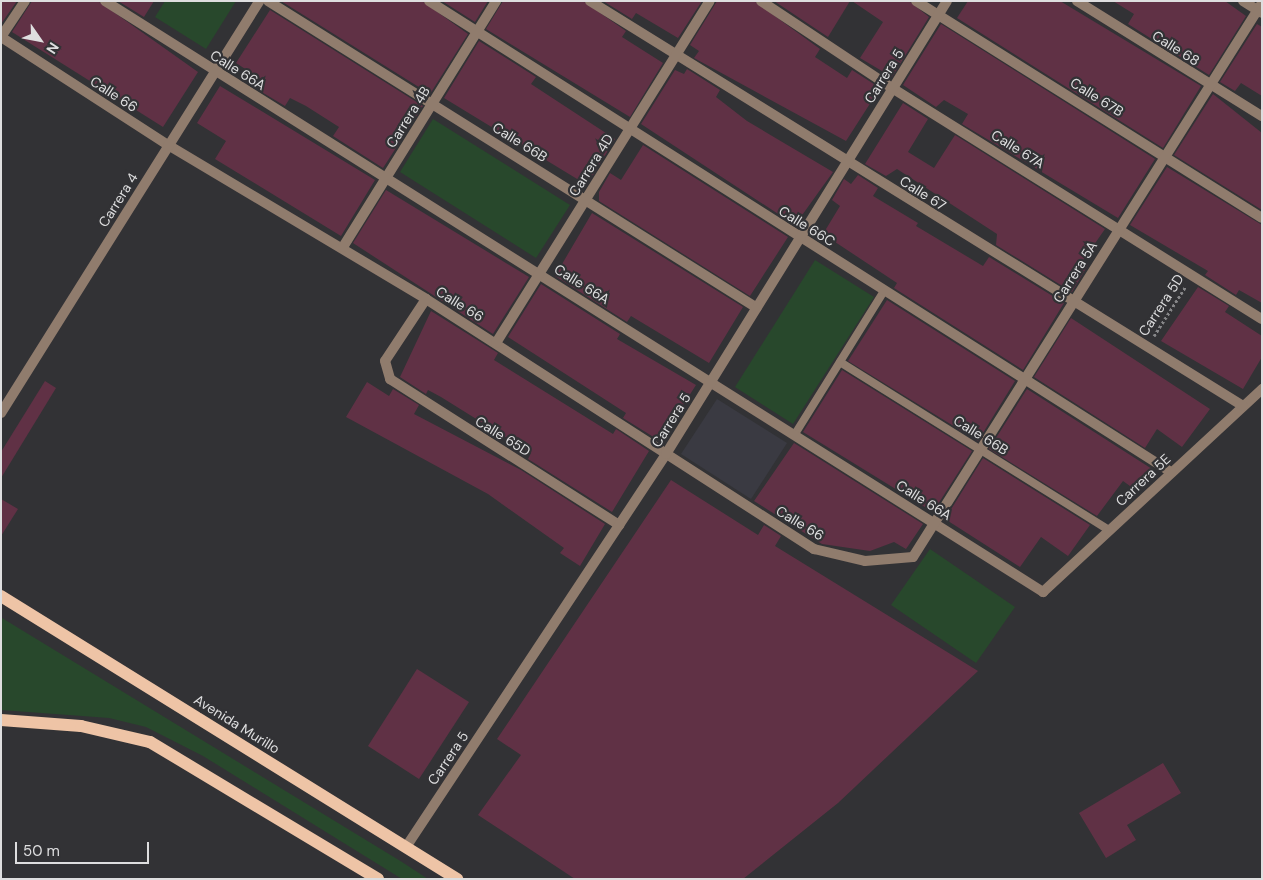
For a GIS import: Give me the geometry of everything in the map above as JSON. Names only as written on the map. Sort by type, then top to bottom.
[{"type":"main road","name":"Avenida Murillo","points":[[1,596],[457,879]]},
{"type":"main road","points":[[1,720],[81,726],[150,742],[378,879]]},
{"type":"street","points":[[1,37],[25,1]]},
{"type":"street","name":"Calle 66A","points":[[104,1],[935,522],[1043,592]]},
{"type":"street","name":"Carrera 4","points":[[1,414],[259,1]]},
{"type":"street","name":"Calle 66B","points":[[268,1],[757,308]]},
{"type":"street","name":"Calle 66C","points":[[429,1],[631,127],[800,239],[1026,378],[1171,472]]},
{"type":"street","name":"Carrera 4B","points":[[343,247],[496,1]]},
{"type":"street","name":"Calle 67","points":[[590,1],[1243,406]]},
{"type":"street","name":"Carrera 4D","points":[[496,343],[710,1]]},
{"type":"street","name":"Calle 67A","points":[[761,1],[892,88],[1262,319]]},
{"type":"street","name":"Calle 67B","points":[[916,1],[1165,154],[1262,218]]},
{"type":"street","name":"Carrera 5","points":[[406,847],[666,454],[947,1]]},
{"type":"street","name":"Calle 68","points":[[1077,1],[1209,85],[1262,116]]},
{"type":"street","points":[[1244,1],[1260,8]]},
{"type":"street","name":"Carrera 5A","points":[[912,557],[1165,154],[1260,8]]},
{"type":"street","name":"Calle 66","points":[[1,37],[168,145],[343,247],[496,343],[814,549],[866,561],[912,557]]},
{"type":"street","name":"Calle 65D","points":[[426,299],[385,361],[384,373],[397,385],[620,525]]},
{"type":"street","name":"Carrera 5E","points":[[1043,592],[1262,388]]},
{"type":"lane","points":[[795,434],[884,291]]},
{"type":"lane","name":"Calle 66B","points":[[840,362],[1109,530]]},
{"type":"path","name":"Carrera 5D","points":[[1147,347],[1193,275]]},
{"type":"shaded area","points":[[717,399],[787,443],[751,499],[681,454]]},
{"type":"green space","points":[[165,1],[236,1],[206,49],[155,17]]},
{"type":"green space","points":[[433,119],[570,205],[536,258],[400,172]]},
{"type":"green space","points":[[815,260],[874,297],[793,424],[735,387]]},
{"type":"green space","points":[[930,549],[1015,607],[976,663],[891,605]]},
{"type":"green space","points":[[2,618],[428,879],[402,879],[203,756],[146,727],[109,718],[1,710]]},
{"type":"building","points":[[1,1],[17,1],[1,24]]},
{"type":"building","points":[[32,1],[98,1],[198,72],[163,127],[12,32]]},
{"type":"building","points":[[118,1],[154,1],[144,17]]},
{"type":"building","points":[[281,1],[422,1],[468,34],[430,94]]},
{"type":"building","points":[[442,1],[488,1],[475,22]]},
{"type":"building","points":[[503,1],[583,1],[626,31],[622,37],[663,63],[630,117],[486,29]]},
{"type":"building","points":[[603,1],[702,1],[678,38],[636,13],[632,19]]},
{"type":"building","points":[[717,1],[754,1],[820,49],[815,57],[847,78],[852,70],[880,88],[846,141],[694,58],[699,51],[690,45]]},
{"type":"building","points":[[774,1],[850,1],[828,37]]},
{"type":"building","points":[[852,1],[909,1],[929,17],[892,77],[860,58],[883,22]]},
{"type":"building","points":[[968,1],[1060,1],[1201,86],[1163,148],[957,18]]},
{"type":"building","points":[[1113,1],[1225,1],[1246,16],[1209,75],[1128,24],[1134,14]]},
{"type":"building","points":[[270,10],[423,106],[383,168],[333,136],[339,127],[306,106],[290,98],[285,106],[260,91],[265,82],[236,63]]},
{"type":"building","points":[[941,24],[1155,159],[1118,218],[962,124],[968,114],[944,100],[936,107],[903,85]]},
{"type":"building","points":[[1257,24],[1262,27],[1262,96],[1241,83],[1235,91],[1220,82]]},
{"type":"building","points":[[479,41],[536,77],[531,84],[615,139],[587,185],[444,98]]},
{"type":"building","points":[[687,69],[720,90],[716,97],[747,121],[833,172],[795,225],[641,124],[675,70],[684,74]]},
{"type":"building","points":[[220,86],[375,180],[341,236],[215,159],[226,141],[197,123]]},
{"type":"building","points":[[1213,94],[1262,133],[1262,210],[1174,155]]},
{"type":"building","points":[[903,103],[928,119],[908,152],[934,168],[955,135],[1105,229],[1082,262],[1088,265],[1072,292],[996,245],[997,234],[897,169],[886,176],[865,164]]},
{"type":"building","points":[[643,145],[788,237],[750,296],[599,201],[599,192],[610,173],[621,180]]},
{"type":"building","points":[[1167,167],[1262,225],[1262,303],[1239,290],[1236,295],[1205,275],[1208,271],[1130,225]]},
{"type":"building","points":[[858,175],[878,188],[873,196],[918,223],[916,226],[983,266],[989,257],[1064,303],[1023,370],[894,288],[897,283],[823,234],[840,206],[832,200],[844,179],[851,184]]},
{"type":"building","points":[[386,190],[529,277],[493,334],[353,243]]},
{"type":"building","points":[[592,213],[743,307],[709,363],[631,316],[627,322],[555,276]]},
{"type":"building","points":[[541,284],[620,334],[617,339],[696,385],[660,441],[623,418],[626,413],[508,337]]},
{"type":"building","points":[[1198,287],[1229,306],[1225,312],[1262,336],[1262,357],[1243,389],[1161,341]]},
{"type":"building","points":[[887,300],[1015,381],[978,441],[848,361]]},
{"type":"building","points":[[431,311],[498,353],[494,360],[613,434],[616,429],[649,451],[612,512],[528,459],[531,453],[441,397],[428,390],[426,394],[400,377]]},
{"type":"building","points":[[1071,318],[1210,409],[1182,447],[1157,429],[1145,448],[1034,377]]},
{"type":"building","points":[[842,370],[972,451],[933,512],[803,432]]},
{"type":"building","points":[[45,381],[56,388],[1,478],[1,452]]},
{"type":"building","points":[[367,382],[389,396],[393,389],[419,405],[414,414],[521,470],[605,524],[580,566],[560,553],[564,548],[488,494],[346,417]]},
{"type":"building","points":[[1027,389],[1152,469],[1137,491],[1123,481],[1097,516],[989,449]]},
{"type":"building","points":[[794,443],[923,524],[906,549],[894,542],[870,551],[822,544],[754,501]]},
{"type":"building","points":[[983,458],[1090,525],[1068,556],[1041,537],[1020,567],[945,519]]},
{"type":"building","points":[[671,480],[758,535],[764,525],[781,536],[775,546],[978,671],[838,803],[743,879],[575,879],[478,815],[521,755],[497,739]]},
{"type":"building","points":[[1,499],[18,509],[1,536]]},
{"type":"building","points":[[417,669],[469,702],[419,779],[368,746]]},
{"type":"building","points":[[1163,763],[1181,793],[1127,825],[1136,840],[1106,858],[1079,813]]}]
